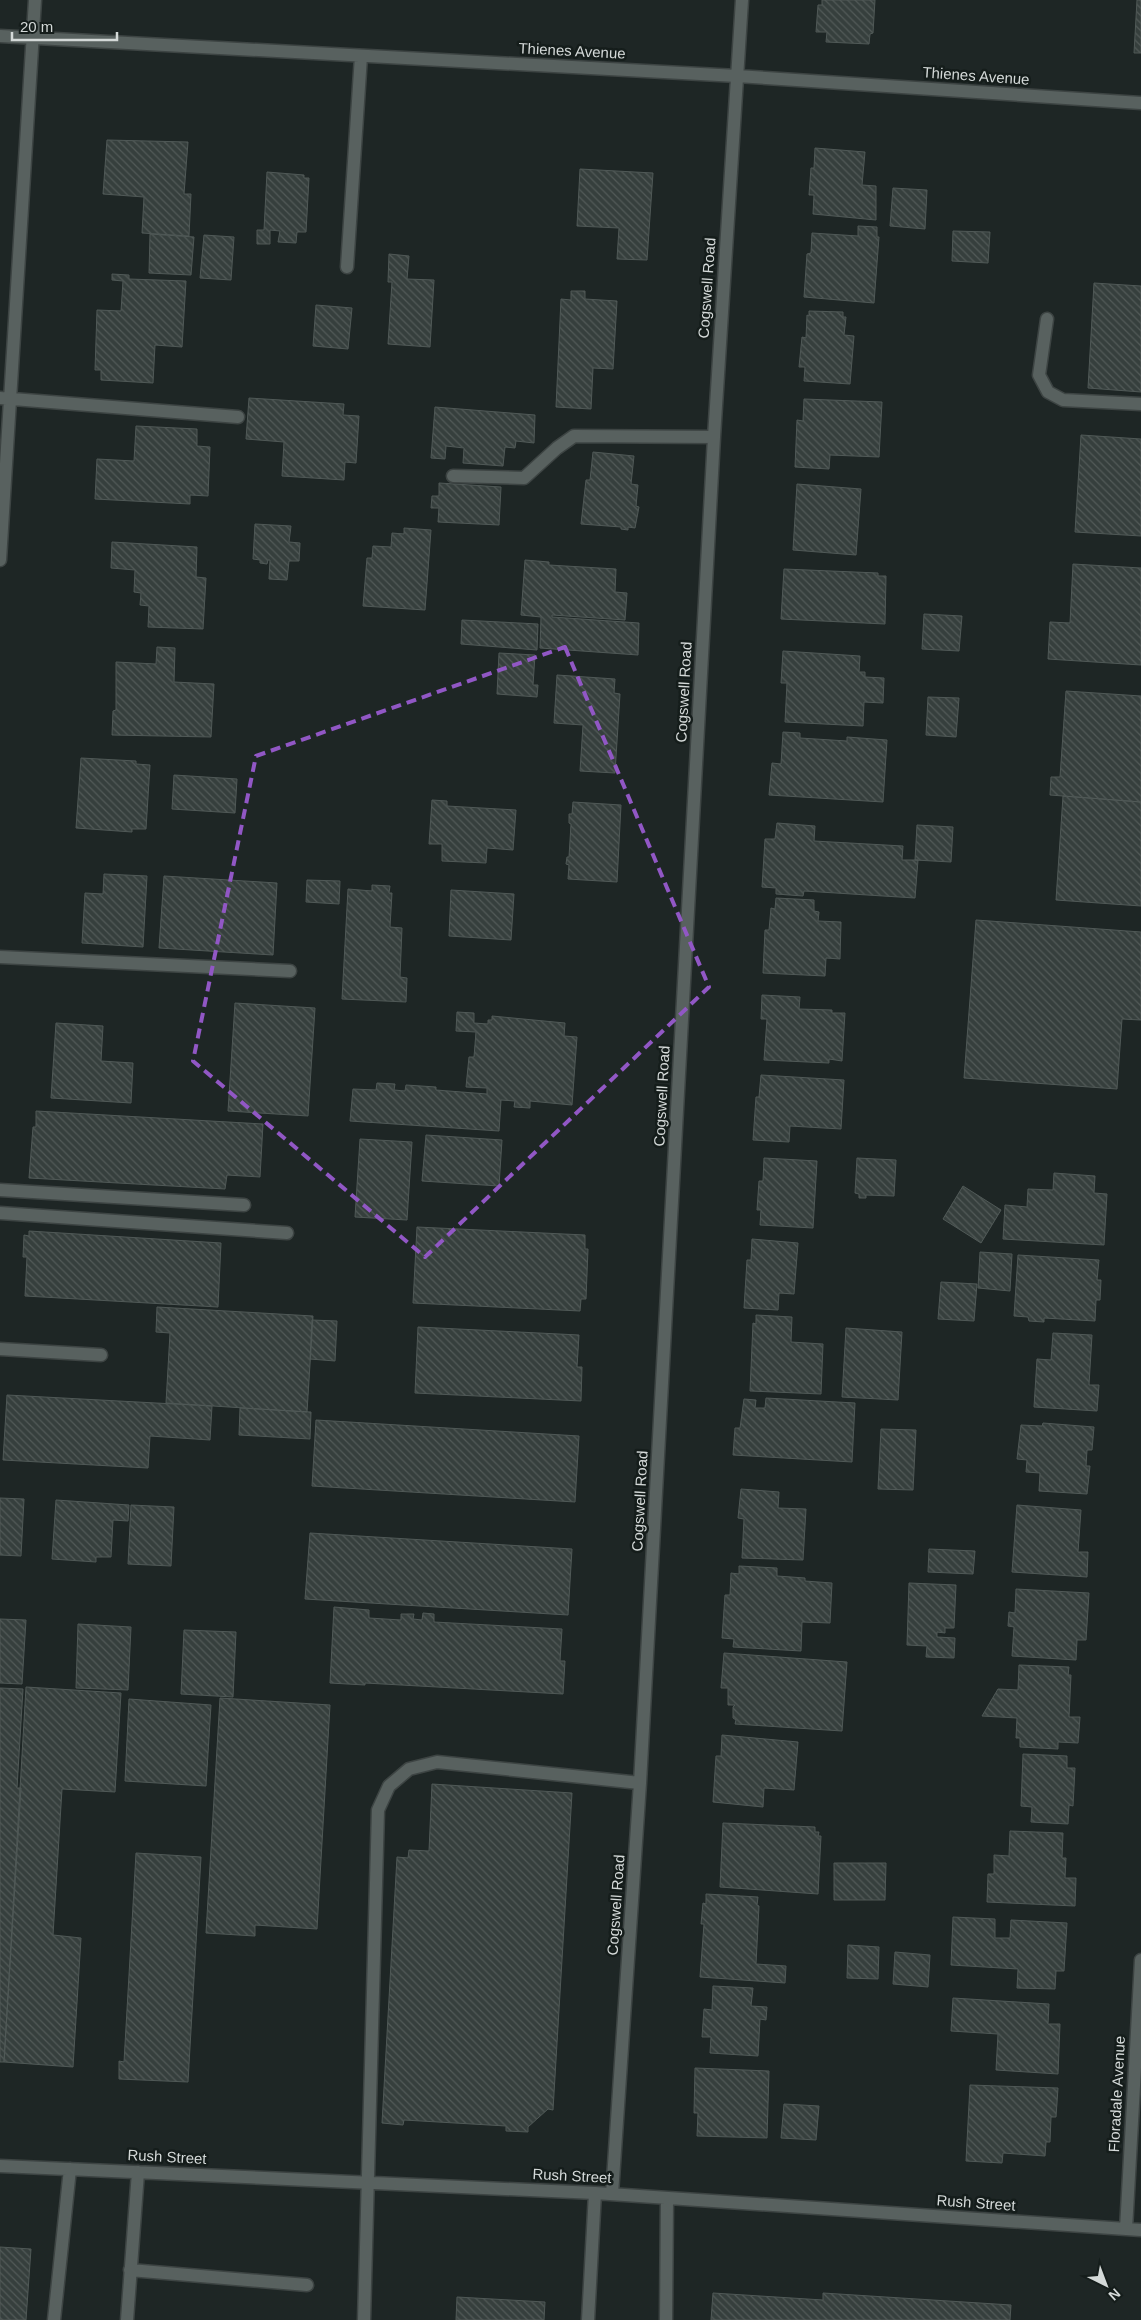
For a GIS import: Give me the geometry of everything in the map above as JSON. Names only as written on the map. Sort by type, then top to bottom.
[{"type":"street","points":[[0,560],[5,398],[35,0]]},
{"type":"street","name":"Cogswell Road","points":[[612,2194],[640,1783],[714,437],[742,0]]},
{"type":"street","name":"Thienes Avenue","points":[[0,36],[737,76],[1141,103]]},
{"type":"street","points":[[347,267],[362,56]]},
{"type":"street","points":[[1047,318],[1039,374],[1048,392],[1063,400],[1141,404]]},
{"type":"street","points":[[5,398],[238,417]]},
{"type":"street","points":[[453,476],[524,478],[557,448],[574,436],[714,437]]},
{"type":"street","points":[[0,956],[290,971]]},
{"type":"street","points":[[0,1190],[244,1205]]},
{"type":"street","points":[[0,1212],[287,1233]]},
{"type":"street","points":[[0,1349],[101,1355]]},
{"type":"street","points":[[364,2320],[378,1810],[389,1786],[409,1769],[437,1762],[640,1783]]},
{"type":"street","name":"Floradale Avenue","points":[[1126,2229],[1141,1960]]},
{"type":"street","name":"Rush Street","points":[[0,2166],[595,2193],[1141,2230]]},
{"type":"street","points":[[54,2320],[70,2169]]},
{"type":"street","points":[[127,2320],[138,2172]]},
{"type":"street","points":[[588,2320],[595,2193]]},
{"type":"street","points":[[666,2320],[667,2198]]},
{"type":"street","points":[[130,2270],[307,2285]]},
{"type":"highlighted area","points":[[565,647],[709,987],[425,1257],[193,1061],[256,756]]},
{"type":"building","points":[[822,0],[875,0],[873,33],[870,34],[869,44],[826,42],[827,32],[816,32],[818,5],[822,5]]},
{"type":"building","points":[[1137,0],[1141,0],[1141,53],[1134,53]]},
{"type":"building","points":[[107,140],[188,142],[184,194],[191,194],[189,236],[142,233],[144,197],[103,194]]},
{"type":"building","points":[[815,148],[865,152],[862,185],[876,186],[876,220],[813,214],[814,195],[809,195],[811,168],[814,168]]},
{"type":"building","points":[[580,169],[653,173],[647,260],[617,259],[619,228],[577,226]]},
{"type":"building","points":[[267,172],[304,175],[304,178],[309,178],[306,232],[297,232],[296,243],[278,242],[280,231],[270,230],[270,244],[257,244],[257,230],[264,230]]},
{"type":"building","points":[[893,188],[927,190],[925,229],[890,226]]},
{"type":"building","points":[[858,226],[877,227],[877,237],[879,237],[874,303],[804,297],[807,254],[811,253],[812,233],[858,236]]},
{"type":"building","points":[[953,231],[990,232],[988,263],[952,261]]},
{"type":"building","points":[[150,234],[194,237],[191,275],[149,273]]},
{"type":"building","points":[[204,235],[234,237],[231,280],[200,278]]},
{"type":"building","points":[[389,254],[409,256],[407,279],[434,280],[430,347],[388,344],[392,282],[388,282]]},
{"type":"building","points":[[112,274],[129,275],[129,279],[186,281],[182,347],[155,345],[153,383],[101,380],[101,370],[95,370],[97,310],[121,311],[123,281],[112,280]]},
{"type":"building","points":[[1094,283],[1141,286],[1141,392],[1088,388]]},
{"type":"building","points":[[571,291],[585,291],[585,299],[617,301],[613,369],[593,368],[591,409],[556,407],[561,299],[571,300]]},
{"type":"building","points":[[316,305],[352,308],[348,349],[313,346]]},
{"type":"building","points":[[809,311],[843,312],[843,317],[846,317],[844,335],[854,336],[850,384],[804,381],[805,367],[799,367],[802,337],[806,338],[807,315],[809,316]]},
{"type":"building","points":[[249,398],[344,404],[343,415],[359,416],[356,463],[345,462],[344,480],[282,476],[284,442],[246,439]]},
{"type":"building","points":[[804,399],[882,402],[879,457],[830,455],[829,469],[795,467],[797,420],[803,421]]},
{"type":"building","points":[[435,407],[535,415],[534,443],[516,441],[515,448],[505,447],[503,466],[463,463],[464,448],[446,446],[445,459],[431,458]]},
{"type":"building","points":[[136,426],[197,429],[197,446],[210,447],[208,496],[190,495],[190,504],[95,499],[97,459],[134,461]]},
{"type":"building","points":[[1081,435],[1141,439],[1141,536],[1075,532]]},
{"type":"building","points":[[593,452],[634,456],[631,484],[638,485],[636,506],[639,507],[635,528],[628,527],[628,530],[621,529],[621,527],[581,524],[586,480],[590,480]]},
{"type":"building","points":[[439,483],[501,487],[499,525],[438,522],[439,508],[431,508],[432,496],[439,496]]},
{"type":"building","points":[[797,484],[861,489],[856,555],[793,550]]},
{"type":"building","points":[[255,524],[291,526],[289,542],[300,543],[299,561],[289,561],[287,580],[269,579],[270,560],[268,560],[267,564],[253,559]]},
{"type":"building","points":[[404,528],[431,530],[425,610],[363,606],[367,558],[372,558],[373,546],[391,547],[392,533],[404,534]]},
{"type":"building","points":[[112,542],[197,547],[196,577],[206,578],[203,629],[148,627],[149,606],[140,605],[141,593],[134,592],[135,570],[111,568]]},
{"type":"building","points":[[525,560],[549,562],[549,565],[616,569],[615,592],[627,593],[625,620],[552,615],[552,617],[639,623],[638,655],[540,648],[541,617],[521,615]]},
{"type":"building","points":[[1073,564],[1141,568],[1141,665],[1048,659],[1050,622],[1070,623]]},
{"type":"building","points":[[784,569],[878,573],[878,576],[886,576],[885,624],[781,619]]},
{"type":"building","points":[[924,614],[962,616],[959,651],[922,649]]},
{"type":"building","points":[[462,620],[538,624],[537,650],[461,644]]},
{"type":"building","points":[[157,647],[175,648],[174,682],[214,684],[211,737],[112,735],[113,711],[116,710],[116,662],[156,664]]},
{"type":"building","points":[[783,651],[860,656],[859,672],[865,672],[865,677],[884,678],[883,703],[864,702],[863,726],[785,722],[787,683],[781,683]]},
{"type":"building","points":[[499,653],[535,655],[533,685],[538,685],[537,697],[497,694]]},
{"type":"building","points":[[557,675],[615,679],[614,693],[620,694],[615,773],[580,771],[583,725],[554,723]]},
{"type":"building","points":[[1066,691],[1141,696],[1141,802],[1050,795],[1051,777],[1060,777]]},
{"type":"building","points":[[928,697],[959,698],[956,737],[926,735]]},
{"type":"building","points":[[783,732],[800,733],[800,738],[847,741],[847,737],[887,740],[883,802],[769,795],[772,763],[781,764]]},
{"type":"building","points":[[81,758],[136,761],[136,764],[150,765],[146,829],[132,829],[132,832],[76,828]]},
{"type":"building","points":[[174,775],[237,779],[235,813],[172,809]]},
{"type":"building","points":[[1063,796],[1141,802],[1141,906],[1056,900]]},
{"type":"building","points":[[432,800],[447,801],[447,806],[516,810],[513,850],[487,848],[486,863],[442,861],[442,844],[429,844]]},
{"type":"building","points":[[573,802],[621,805],[617,882],[568,879],[569,865],[566,864],[567,857],[569,857],[571,824],[569,823],[569,814],[572,814]]},
{"type":"building","points":[[777,823],[815,826],[814,841],[903,846],[902,860],[918,860],[915,898],[804,891],[803,896],[776,894],[776,888],[762,887],[765,839],[775,839]]},
{"type":"building","points":[[917,825],[953,827],[951,862],[915,860]]},
{"type":"building","points":[[104,874],[147,876],[143,947],[82,943],[85,893],[103,894]]},
{"type":"building","points":[[164,876],[277,883],[273,955],[159,948]]},
{"type":"building","points":[[307,880],[340,881],[339,904],[306,902]]},
{"type":"building","points":[[372,885],[390,886],[389,893],[392,893],[390,927],[402,928],[400,977],[407,978],[406,1002],[342,999],[348,889],[372,891]]},
{"type":"building","points":[[451,890],[514,894],[511,940],[449,936]]},
{"type":"building","points":[[776,898],[814,900],[814,911],[819,912],[818,921],[841,922],[840,959],[826,958],[825,976],[763,973],[765,930],[769,930],[771,908],[775,909]]},
{"type":"building","points":[[976,920],[1141,932],[1141,1020],[1122,1019],[1117,1089],[964,1078]]},
{"type":"building","points":[[762,995],[800,997],[799,1009],[832,1010],[832,1013],[845,1013],[842,1061],[829,1059],[829,1063],[764,1060],[767,1019],[761,1019]]},
{"type":"building","points":[[235,1003],[315,1008],[308,1116],[228,1111]]},
{"type":"building","points":[[457,1012],[474,1013],[474,1023],[488,1024],[488,1020],[492,1020],[492,1016],[565,1023],[564,1036],[577,1037],[572,1105],[530,1101],[530,1108],[514,1107],[515,1101],[501,1100],[499,1131],[350,1121],[353,1089],[376,1090],[377,1083],[395,1084],[394,1090],[405,1091],[406,1085],[436,1087],[436,1090],[487,1094],[487,1088],[466,1087],[469,1057],[474,1057],[476,1032],[456,1031]]},
{"type":"building","points":[[56,1023],[103,1026],[101,1061],[133,1063],[131,1103],[51,1098]]},
{"type":"building","points":[[761,1075],[844,1080],[841,1129],[790,1126],[789,1142],[753,1140],[756,1097],[759,1097]]},
{"type":"building","points":[[36,1111],[263,1124],[260,1177],[227,1175],[225,1189],[29,1178],[33,1127],[36,1127]]},
{"type":"building","points":[[426,1135],[502,1140],[499,1186],[422,1181]]},
{"type":"building","points":[[360,1139],[412,1142],[407,1220],[355,1217]]},
{"type":"building","points":[[764,1158],[817,1161],[813,1228],[760,1225],[761,1210],[757,1210],[759,1181],[763,1181]]},
{"type":"building","points":[[857,1158],[896,1160],[894,1196],[866,1195],[866,1198],[859,1198],[859,1194],[855,1193]]},
{"type":"building","points":[[1054,1173],[1095,1176],[1094,1193],[1107,1194],[1104,1245],[1003,1239],[1005,1205],[1027,1207],[1028,1189],[1053,1190]]},
{"type":"building","points":[[963,1186],[1001,1210],[981,1243],[943,1219]]},
{"type":"building","points":[[417,1227],[585,1235],[585,1249],[588,1249],[586,1299],[581,1299],[580,1311],[413,1303]]},
{"type":"building","points":[[29,1231],[221,1243],[218,1307],[25,1296],[27,1257],[23,1257],[24,1235],[29,1236]]},
{"type":"building","points":[[752,1239],[798,1243],[794,1294],[779,1293],[778,1310],[744,1308],[747,1260],[751,1260]]},
{"type":"building","points":[[980,1252],[1012,1254],[1010,1291],[978,1288]]},
{"type":"building","points":[[1018,1255],[1099,1260],[1097,1280],[1101,1280],[1100,1300],[1096,1300],[1095,1321],[1044,1318],[1044,1322],[1029,1321],[1028,1317],[1014,1316]]},
{"type":"building","points":[[941,1282],[977,1284],[974,1321],[938,1319]]},
{"type":"building","points":[[157,1307],[313,1316],[307,1412],[166,1403],[170,1333],[156,1332]]},
{"type":"building","points":[[756,1315],[792,1317],[791,1342],[823,1344],[821,1394],[750,1391],[753,1323],[756,1324]]},
{"type":"building","points":[[312,1320],[337,1321],[335,1361],[310,1359]]},
{"type":"building","points":[[418,1327],[579,1335],[577,1367],[582,1367],[581,1401],[415,1393]]},
{"type":"building","points":[[846,1328],[902,1332],[898,1400],[842,1397]]},
{"type":"building","points":[[1053,1333],[1092,1335],[1089,1385],[1099,1385],[1097,1411],[1034,1407],[1037,1359],[1051,1360]]},
{"type":"building","points":[[7,1395],[212,1406],[210,1440],[150,1436],[148,1468],[3,1460]]},
{"type":"building","points":[[766,1398],[855,1403],[852,1462],[733,1455],[735,1428],[740,1428],[744,1399],[756,1400],[755,1408],[765,1408]]},
{"type":"building","points":[[240,1408],[311,1412],[310,1439],[239,1435]]},
{"type":"building","points":[[316,1420],[579,1436],[575,1502],[312,1486]]},
{"type":"building","points":[[1043,1423],[1094,1427],[1092,1450],[1087,1450],[1086,1466],[1090,1466],[1087,1494],[1039,1491],[1040,1473],[1026,1472],[1027,1460],[1017,1459],[1021,1425],[1042,1426]]},
{"type":"building","points":[[881,1429],[916,1430],[913,1490],[878,1489]]},
{"type":"building","points":[[741,1489],[779,1492],[778,1508],[806,1509],[803,1560],[742,1558],[744,1519],[738,1518]]},
{"type":"building","points":[[0,1498],[24,1499],[21,1556],[0,1555]]},
{"type":"building","points":[[56,1500],[129,1505],[128,1521],[113,1520],[111,1557],[96,1557],[96,1562],[52,1559]]},
{"type":"building","points":[[131,1505],[174,1507],[171,1566],[128,1564]]},
{"type":"building","points":[[1017,1505],[1081,1510],[1078,1552],[1088,1552],[1087,1577],[1012,1572]]},
{"type":"building","points":[[310,1533],[572,1549],[568,1615],[305,1599]]},
{"type":"building","points":[[929,1549],[975,1551],[973,1574],[928,1572]]},
{"type":"building","points":[[739,1566],[777,1568],[777,1576],[805,1578],[805,1581],[832,1583],[830,1623],[802,1622],[801,1651],[733,1647],[734,1639],[722,1638],[725,1595],[730,1595],[731,1573],[739,1574]]},
{"type":"building","points":[[909,1583],[956,1585],[954,1628],[945,1628],[945,1633],[937,1632],[937,1637],[955,1638],[954,1658],[926,1657],[927,1646],[907,1645]]},
{"type":"building","points":[[1016,1589],[1089,1593],[1086,1640],[1077,1640],[1076,1660],[1012,1656],[1014,1627],[1008,1626],[1009,1612],[1015,1613]]},
{"type":"building","points":[[334,1607],[369,1610],[369,1618],[401,1620],[401,1614],[414,1614],[413,1619],[422,1620],[423,1613],[434,1614],[434,1622],[562,1629],[560,1661],[565,1661],[563,1694],[365,1683],[365,1685],[330,1683]]},
{"type":"building","points":[[0,1619],[26,1620],[22,1684],[0,1683]]},
{"type":"building","points":[[78,1624],[131,1627],[128,1690],[76,1688]]},
{"type":"building","points":[[184,1630],[236,1632],[233,1697],[181,1694]]},
{"type":"building","points":[[724,1653],[847,1662],[842,1731],[735,1724],[733,1707],[735,1705],[728,1705],[728,1688],[721,1688]]},
{"type":"building","points":[[1019,1665],[1069,1667],[1068,1675],[1071,1675],[1069,1717],[1080,1717],[1078,1743],[1058,1742],[1058,1749],[1020,1747],[1020,1738],[1016,1738],[1017,1718],[982,1716],[998,1689],[1018,1690]]},
{"type":"building","points":[[26,1687],[121,1693],[115,1792],[62,1789],[53,1935],[81,1938],[73,2067],[4,2062]]},
{"type":"building","points":[[0,1688],[23,1689],[17,1788],[21,1788],[4,2062],[0,2062]]},
{"type":"building","points":[[220,1698],[330,1705],[317,1929],[255,1925],[255,1936],[206,1933]]},
{"type":"building","points":[[129,1699],[211,1705],[206,1786],[125,1781]]},
{"type":"building","points":[[722,1735],[798,1742],[794,1790],[764,1788],[763,1807],[713,1802],[716,1756],[721,1756]]},
{"type":"building","points":[[1023,1754],[1067,1756],[1067,1768],[1075,1768],[1073,1806],[1069,1805],[1068,1824],[1031,1822],[1032,1807],[1021,1806]]},
{"type":"building","points":[[432,1784],[572,1793],[553,2110],[548,2109],[528,2127],[528,2132],[506,2131],[506,2126],[404,2120],[403,2125],[382,2123],[397,1857],[408,1858],[409,1850],[429,1851]]},
{"type":"building","points":[[723,1823],[815,1827],[815,1832],[819,1832],[818,1836],[821,1836],[818,1894],[720,1887]]},
{"type":"building","points":[[1010,1831],[1063,1833],[1062,1858],[1066,1858],[1065,1878],[1076,1878],[1075,1906],[987,1902],[988,1874],[994,1874],[994,1855],[1009,1856]]},
{"type":"building","points":[[136,1853],[201,1857],[188,2082],[119,2079],[119,2061],[124,2062]]},
{"type":"building","points":[[834,1863],[886,1863],[885,1900],[834,1900]]},
{"type":"building","points":[[706,1894],[758,1897],[756,1964],[786,1966],[785,1983],[700,1977],[704,1924],[701,1924],[703,1903],[706,1904]]},
{"type":"building","points":[[953,1917],[995,1919],[995,1938],[1010,1938],[1011,1920],[1067,1923],[1064,1971],[1056,1971],[1055,1989],[1017,1988],[1018,1969],[951,1965]]},
{"type":"building","points":[[848,1945],[879,1947],[878,1979],[847,1978]]},
{"type":"building","points":[[895,1952],[930,1955],[928,1987],[893,1984]]},
{"type":"building","points":[[713,1986],[753,1988],[751,2006],[767,2007],[766,2020],[760,2019],[758,2056],[710,2053],[711,2037],[702,2037],[704,2009],[712,2010]]},
{"type":"building","points":[[953,1998],[1049,2004],[1048,2024],[1060,2024],[1058,2074],[996,2070],[998,2034],[951,2031]]},
{"type":"building","points":[[695,2068],[769,2071],[767,2138],[697,2136],[698,2113],[694,2113]]},
{"type":"building","points":[[970,2085],[1058,2088],[1056,2117],[1051,2117],[1050,2142],[1046,2142],[1045,2156],[1003,2153],[1002,2163],[966,2161]]},
{"type":"building","points":[[784,2104],[819,2106],[816,2140],[781,2138]]},
{"type":"building","points":[[0,2247],[31,2249],[26,2320],[0,2320]]},
{"type":"building","points":[[713,2293],[823,2300],[823,2293],[1011,2305],[1010,2320],[711,2320]]},
{"type":"building","points":[[457,2297],[545,2302],[544,2320],[456,2320]]}]
